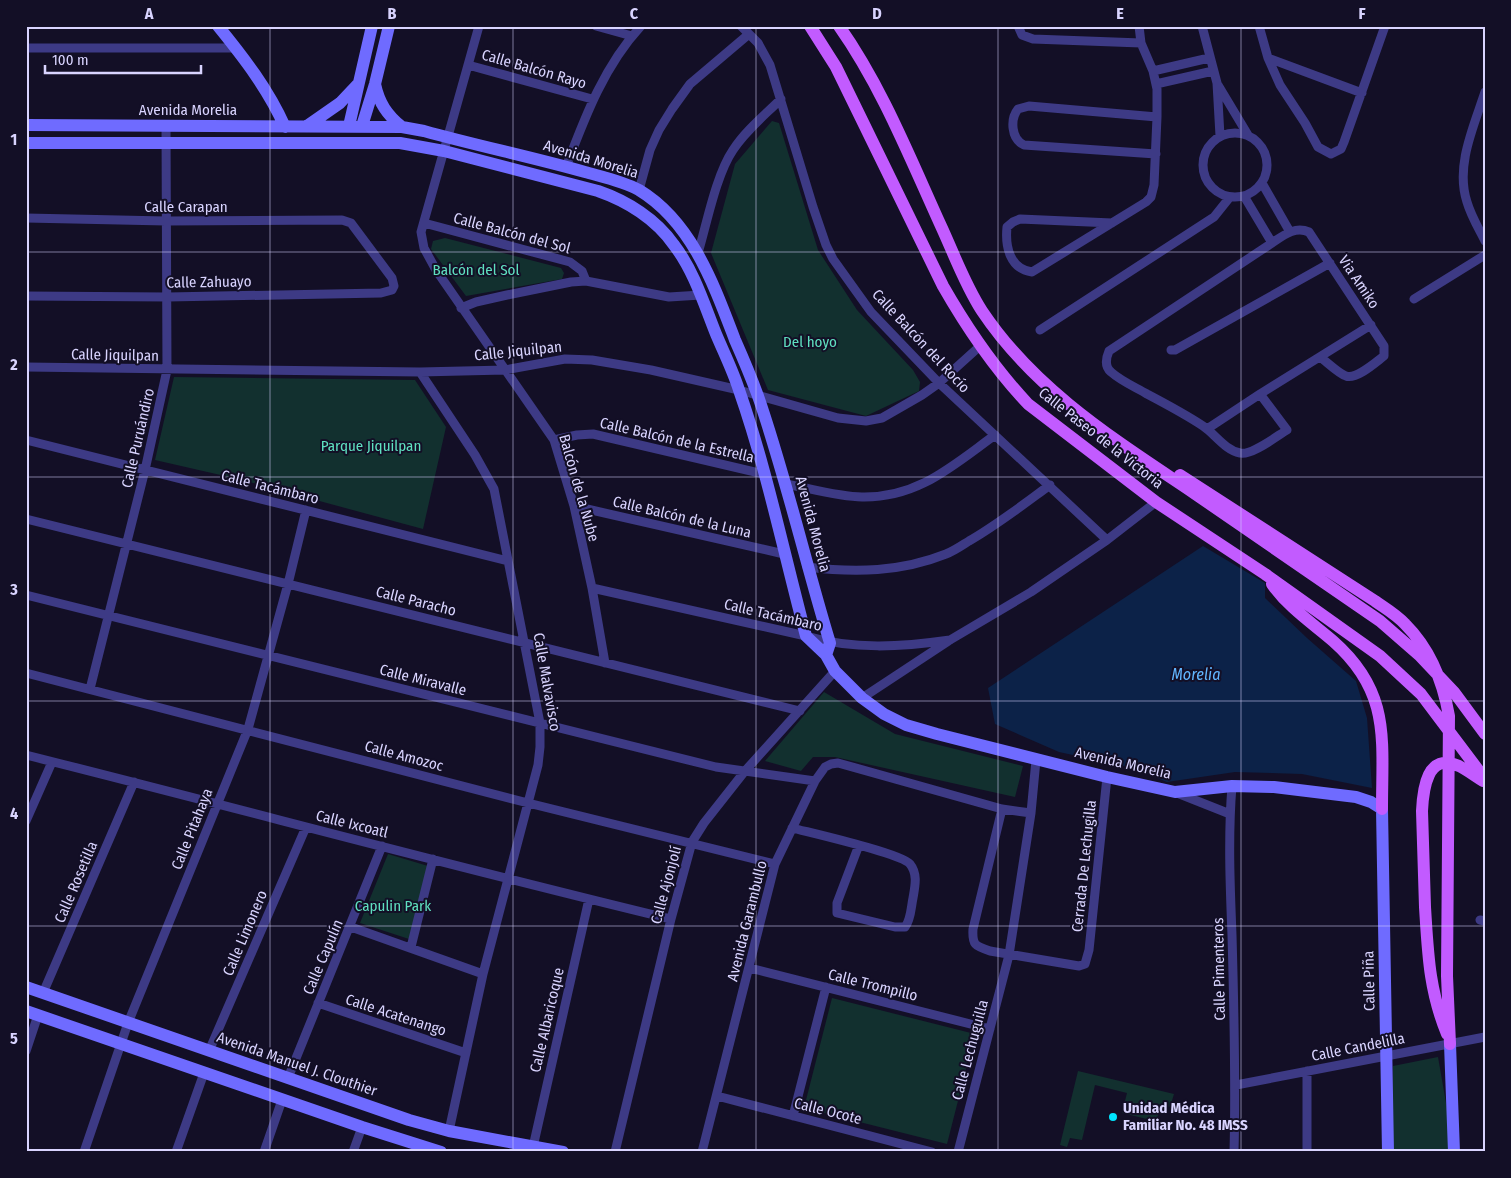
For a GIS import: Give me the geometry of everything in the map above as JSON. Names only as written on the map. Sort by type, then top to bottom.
[{"type":"main road","points":[[218,26],[265,87],[275,104],[284,126]]},
{"type":"main road","points":[[349,126],[372,26]]},
{"type":"main road","points":[[362,126],[375,84],[389,26]]},
{"type":"main road","name":"Calle Paseo de la Victoria","points":[[810,26],[836,67],[943,286],[980,346],[1011,386],[1028,404],[1156,502],[1265,574],[1380,656],[1421,694],[1485,780]]},
{"type":"main road","name":"Calle Paseo de la Victoria","points":[[839,26],[854,47],[890,116],[970,292],[994,329],[1025,365],[1057,395],[1106,434],[1380,621],[1419,656],[1454,692],[1485,734]]},
{"type":"main road","points":[[306,126],[340,103],[359,83]]},
{"type":"main road","points":[[375,84],[384,108],[402,127]]},
{"type":"main road","name":"Avenida Morelia","points":[[26,125],[402,127],[424,130],[566,167],[626,184],[639,190],[659,205],[678,224],[698,253],[718,296],[757,395],[786,484],[835,671],[862,698],[884,714],[906,725],[1036,760],[1175,792],[1232,786],[1274,787],[1356,797],[1371,802],[1382,809]]},
{"type":"main road","name":"Avenida Morelia","points":[[26,143],[400,143],[444,151],[615,197],[649,219],[664,232],[686,263],[701,295],[739,390],[764,474],[806,636],[828,649]]},
{"type":"main road","points":[[1106,434],[1195,484],[1366,596],[1404,623],[1423,645],[1436,667],[1449,716],[1447,976],[1454,1152]]},
{"type":"main road","points":[[1265,574],[1286,602],[1342,649],[1356,664],[1368,682],[1380,719],[1382,809]]},
{"type":"main road","points":[[1450,1044],[1437,1010],[1429,964],[1423,852],[1423,790],[1427,776],[1436,766],[1444,763],[1457,765],[1485,780]]},
{"type":"main road","name":"Calle Piña","points":[[1382,809],[1388,1152]]},
{"type":"main road","name":"Avenida Manuel J. Clouthier","points":[[26,987],[409,1120],[449,1131],[563,1152]]},
{"type":"main road","points":[[32,1013],[282,1100],[441,1152]]},
{"type":"street","name":"Balcón de la Nube","points":[[479,26],[421,232],[422,240],[424,248],[436,270],[461,308],[554,440],[574,506],[592,588],[605,663]]},
{"type":"street","points":[[596,26],[632,36]]},
{"type":"street","points":[[566,167],[592,100],[612,66],[641,26]]},
{"type":"street","name":"Calle Balcón del Rocío","points":[[741,26],[765,53],[781,99],[813,207],[833,260],[871,312],[939,383],[1107,540]]},
{"type":"street","points":[[1018,26],[1022,34],[1033,39],[1141,43]]},
{"type":"street","points":[[1112,223],[1020,219],[1007,227],[1007,245],[1016,265],[1032,272],[1112,223],[1146,202],[1151,197],[1154,185],[1156,154],[1156,84],[1153,71],[1141,43],[1139,26]]},
{"type":"street","points":[[1202,26],[1217,83],[1248,135]]},
{"type":"street","points":[[1259,26],[1268,58],[1280,85],[1305,122],[1318,147],[1331,154],[1341,149],[1385,26]]},
{"type":"street","points":[[639,190],[650,150],[672,108],[690,84],[749,34]]},
{"type":"street","points":[[26,48],[236,48]]},
{"type":"street","points":[[1153,71],[1209,58]]},
{"type":"street","points":[[1268,58],[1362,93]]},
{"type":"street","name":"Calle Balcón Rayo","points":[[468,65],[592,100]]},
{"type":"street","points":[[1156,84],[1213,71]]},
{"type":"street","points":[[1217,83],[1220,136]]},
{"type":"street","points":[[1485,92],[1465,155],[1464,180],[1467,201],[1485,242]]},
{"type":"street","points":[[698,253],[724,167],[733,149],[752,127],[781,99]]},
{"type":"street","points":[[1156,154],[1024,145],[1019,143],[1014,135],[1014,117],[1018,109],[1029,106],[1157,117]]},
{"type":"street","name":"Calle Puruándiro","points":[[90,690],[145,470],[167,370],[166,126]]},
{"type":"street","points":[[1234,132],[1248,135],[1260,143],[1267,156],[1267,170],[1262,183],[1251,193],[1244,196],[1230,196],[1216,191],[1207,180],[1203,166],[1203,159],[1209,146],[1220,136],[1234,132]]},
{"type":"street","points":[[1260,394],[1287,430],[1250,452],[1242,454],[1232,450],[1185,414],[1109,371],[1106,365],[1106,357],[1109,351],[1290,232],[1262,183]]},
{"type":"street","points":[[1040,330],[1214,217],[1230,196]]},
{"type":"street","points":[[1244,196],[1272,243]]},
{"type":"street","name":"Calle Carapan","points":[[26,218],[166,221],[346,221],[351,223],[392,278],[394,286],[392,290]]},
{"type":"street","name":"Calle Balcón del Sol","points":[[424,223],[570,262],[582,271],[586,281]]},
{"type":"street","name":"Via Amiko","points":[[1290,232],[1304,230],[1309,232],[1371,325],[1384,346],[1385,352],[1384,356],[1358,375],[1352,376],[1346,376],[1320,357]]},
{"type":"street","points":[[1414,299],[1485,255]]},
{"type":"street","points":[[1171,350],[1175,350],[1330,263]]},
{"type":"street","points":[[461,308],[476,302],[507,295],[571,282],[586,281],[669,296],[701,295]]},
{"type":"street","name":"Calle Zahuayo","points":[[26,296],[168,297],[381,293],[392,290]]},
{"type":"street","points":[[1207,429],[1371,325]]},
{"type":"street","name":"Calle Jiquilpan","points":[[26,367],[420,372],[505,370],[565,360],[592,360],[651,370],[739,390],[838,418],[866,421],[882,418],[939,383],[980,346]]},
{"type":"street","name":"Calle Malvavisco","points":[[420,372],[475,455],[494,489],[540,723],[538,765],[507,878],[449,1131]]},
{"type":"street","name":"Calle Balcón de la Estrella","points":[[554,440],[592,434],[764,474]]},
{"type":"street","points":[[786,484],[860,497],[888,496],[912,490],[934,478],[995,435]]},
{"type":"street","name":"Calle Tacámbaro","points":[[26,440],[508,561]]},
{"type":"street","points":[[807,567],[838,571],[876,571],[918,564],[948,554],[980,535],[1050,485]]},
{"type":"street","name":"Calle Tacámbaro","points":[[862,698],[950,640],[1031,592],[1107,540],[1156,502]]},
{"type":"street","name":"Calle Balcón de la Luna","points":[[574,506],[784,554]]},
{"type":"street","name":"Calle Pitahaya","points":[[84,1152],[128,1022],[248,730],[306,510]]},
{"type":"street","name":"Calle Paracho","points":[[26,519],[800,711]]},
{"type":"street","name":"Calle Tacámbaro","points":[[592,588],[806,636]]},
{"type":"street","name":"Calle Miravalle","points":[[26,595],[716,767],[815,781]]},
{"type":"street","name":"Calle Tacámbaro","points":[[828,649],[913,645],[950,640]]},
{"type":"street","name":"Calle Ajonjolí","points":[[615,1152],[671,919],[692,842],[704,823],[745,771],[835,671]]},
{"type":"street","name":"Calle Amozoc","points":[[26,673],[528,803],[775,864]]},
{"type":"street","name":"Calle Ixcoatl","points":[[26,756],[671,919]]},
{"type":"street","name":"Calle Lechuguilla","points":[[958,1152],[1009,955],[1031,813],[1036,760]]},
{"type":"street","points":[[26,821],[52,762]]},
{"type":"street","name":"Avenida Garambullo","points":[[702,1152],[775,864],[815,781],[825,767],[838,763],[1002,809],[1031,813]]},
{"type":"street","name":"Cerrada De Lechugilla","points":[[1009,955],[1079,966],[1085,964],[1088,958],[1107,777]]},
{"type":"street","name":"Calle Rosetilla","points":[[43,993],[134,782]]},
{"type":"street","name":"Calle Pimenteros","points":[[1232,786],[1230,814],[1236,1085],[1234,1152]]},
{"type":"street","points":[[1175,792],[1230,814]]},
{"type":"street","points":[[1002,809],[973,929],[973,937],[977,947],[1009,955]]},
{"type":"street","name":"Calle Limonero","points":[[209,1051],[306,827]]},
{"type":"street","points":[[792,828],[859,845],[908,862],[915,874],[915,884],[909,919],[904,927],[895,927],[837,913],[836,903],[859,845]]},
{"type":"street","name":"Calle Capulín","points":[[288,1078],[382,846]]},
{"type":"street","points":[[411,947],[433,859]]},
{"type":"street","name":"Calle Albaricoque","points":[[532,1147],[589,899]]},
{"type":"street","points":[[350,926],[484,974]]},
{"type":"street","name":"Calle Trompillo","points":[[750,968],[990,1029]]},
{"type":"street","points":[[793,1116],[826,987]]},
{"type":"street","name":"Calle Acatenango","points":[[318,1003],[466,1052]]},
{"type":"street","points":[[26,1051],[32,1013]]},
{"type":"street","name":"Calle Candelilla","points":[[1236,1085],[1485,1037]]},
{"type":"street","points":[[1307,1071],[1307,1152]]},
{"type":"street","points":[[176,1152],[204,1073]]},
{"type":"street","name":"Calle Ocote","points":[[717,1096],[932,1152]]},
{"type":"street","points":[[264,1152],[282,1100]]},
{"type":"street","points":[[353,1152],[362,1127]]},
{"type":"green space","name":"Del hoyo","points":[[772,121],[779,123],[818,250],[857,310],[913,370],[920,382],[919,391],[866,416],[768,390],[711,253],[735,164]]},
{"type":"green space","name":"Balcón del Sol","points":[[445,238],[561,268],[564,273],[562,279],[466,296],[431,249],[433,241]]},
{"type":"green space","name":"Parque Jiquilpan","points":[[174,377],[415,380],[446,427],[423,529],[238,479],[155,460]]},
{"type":"green space","points":[[824,692],[895,734],[1023,766],[1015,797],[835,757],[813,757],[801,771],[765,761]]},
{"type":"green space","name":"Capulin Park","points":[[388,854],[428,866],[409,939],[360,923]]},
{"type":"green space","points":[[832,998],[975,1034],[947,1144],[804,1108]]},
{"type":"green space","points":[[1438,1057],[1449,1120],[1449,1152],[1391,1152],[1393,1066]]},
{"type":"green space","points":[[1078,1071],[1174,1094],[1170,1107],[1160,1105],[1155,1129],[1155,1121],[1122,1113],[1127,1093],[1095,1085],[1082,1140],[1070,1138],[1067,1147],[1060,1145]]},
{"type":"water","name":"Morelia","points":[[1203,546],[1265,583],[1265,598],[1356,681],[1367,718],[1372,788],[1302,774],[1235,772],[1167,782],[1133,768],[1059,752],[995,724],[988,688]]},
{"type":"place","name":"Unidad Médica Familiar No. 48 IMSS","points":[[1113,1117]]}]
